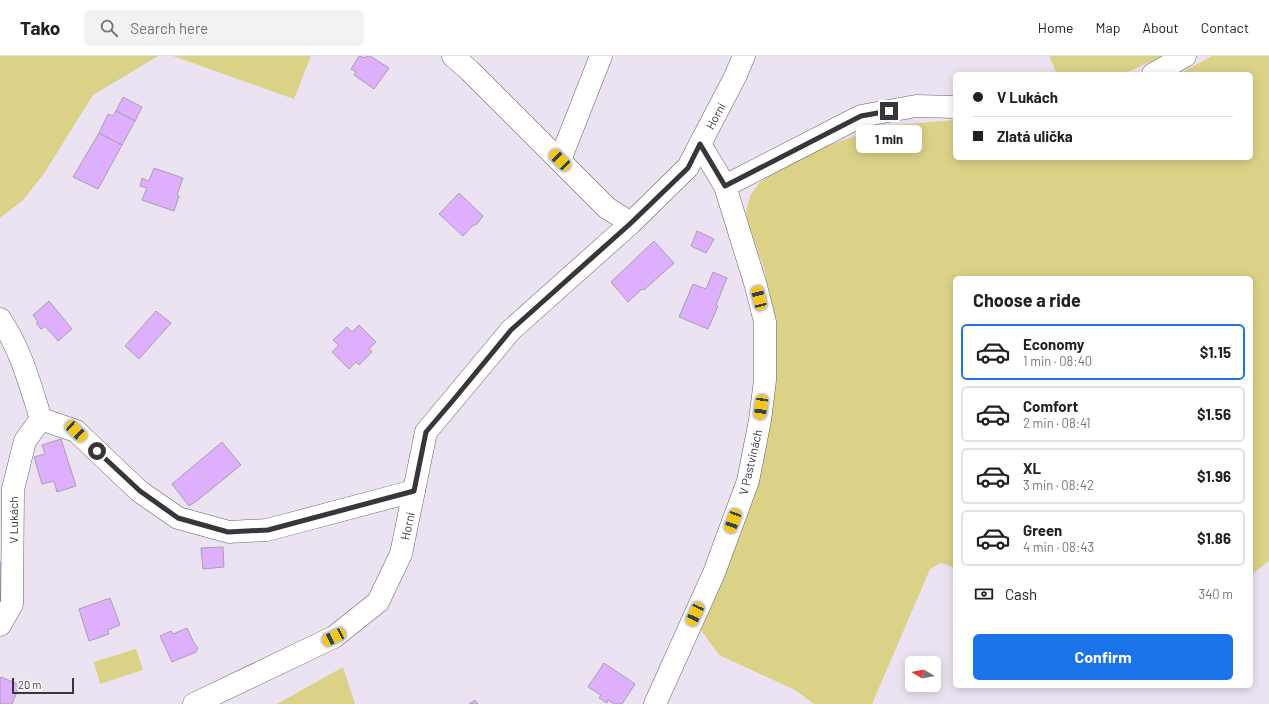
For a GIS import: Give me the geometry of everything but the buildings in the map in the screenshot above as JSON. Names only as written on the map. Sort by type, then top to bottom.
[{"type":"street","points":[[453,56],[470,63],[607,208],[631,223]]},
{"type":"street","points":[[560,160],[601,56]]},
{"type":"street","name":"Horní","points":[[194,704],[334,637],[378,602],[401,554],[426,432],[511,330],[631,223],[688,168],[736,77],[744,56]]},
{"type":"street","points":[[1156,72],[1185,56]]},
{"type":"street","points":[[725,186],[861,116],[916,106],[953,107]]},
{"type":"street","name":"V Pastvinách","points":[[655,704],[714,574],[748,481],[760,420],[765,380],[765,322],[756,286],[725,186],[700,144]]},
{"type":"street","points":[[0,319],[10,334],[16,347],[41,419],[76,431],[140,491],[178,518],[228,532],[268,530],[414,491]]},
{"type":"street","name":"V Lukách","points":[[0,625],[12,604],[13,489],[25,441],[41,419]]},
{"type":"shaded area","points":[[0,56],[158,56],[93,95],[43,175],[23,200],[0,218]]},
{"type":"shaded area","points":[[173,56],[311,56],[294,99]]},
{"type":"shaded area","points":[[1049,56],[1163,56],[1127,72],[1056,72]]},
{"type":"shaded area","points":[[1212,56],[1269,56],[1269,561],[1253,573],[1253,276],[953,276],[953,567],[941,563],[930,569],[872,704],[814,704],[795,690],[719,655],[698,626],[751,498],[775,328],[765,272],[747,220],[746,212],[750,196],[760,182],[819,149],[882,126],[953,120],[953,160],[1253,160],[1253,72],[1183,72]]},
{"type":"shaded area","points":[[136,649],[143,670],[100,684],[94,662]]},
{"type":"shaded area","points":[[343,667],[355,704],[277,704]]},
{"type":"route","points":[[97,451],[140,491],[178,518],[228,532],[268,530],[414,491],[426,432],[511,330],[631,223],[688,168],[700,144],[725,186],[861,116],[889,111]]}]
